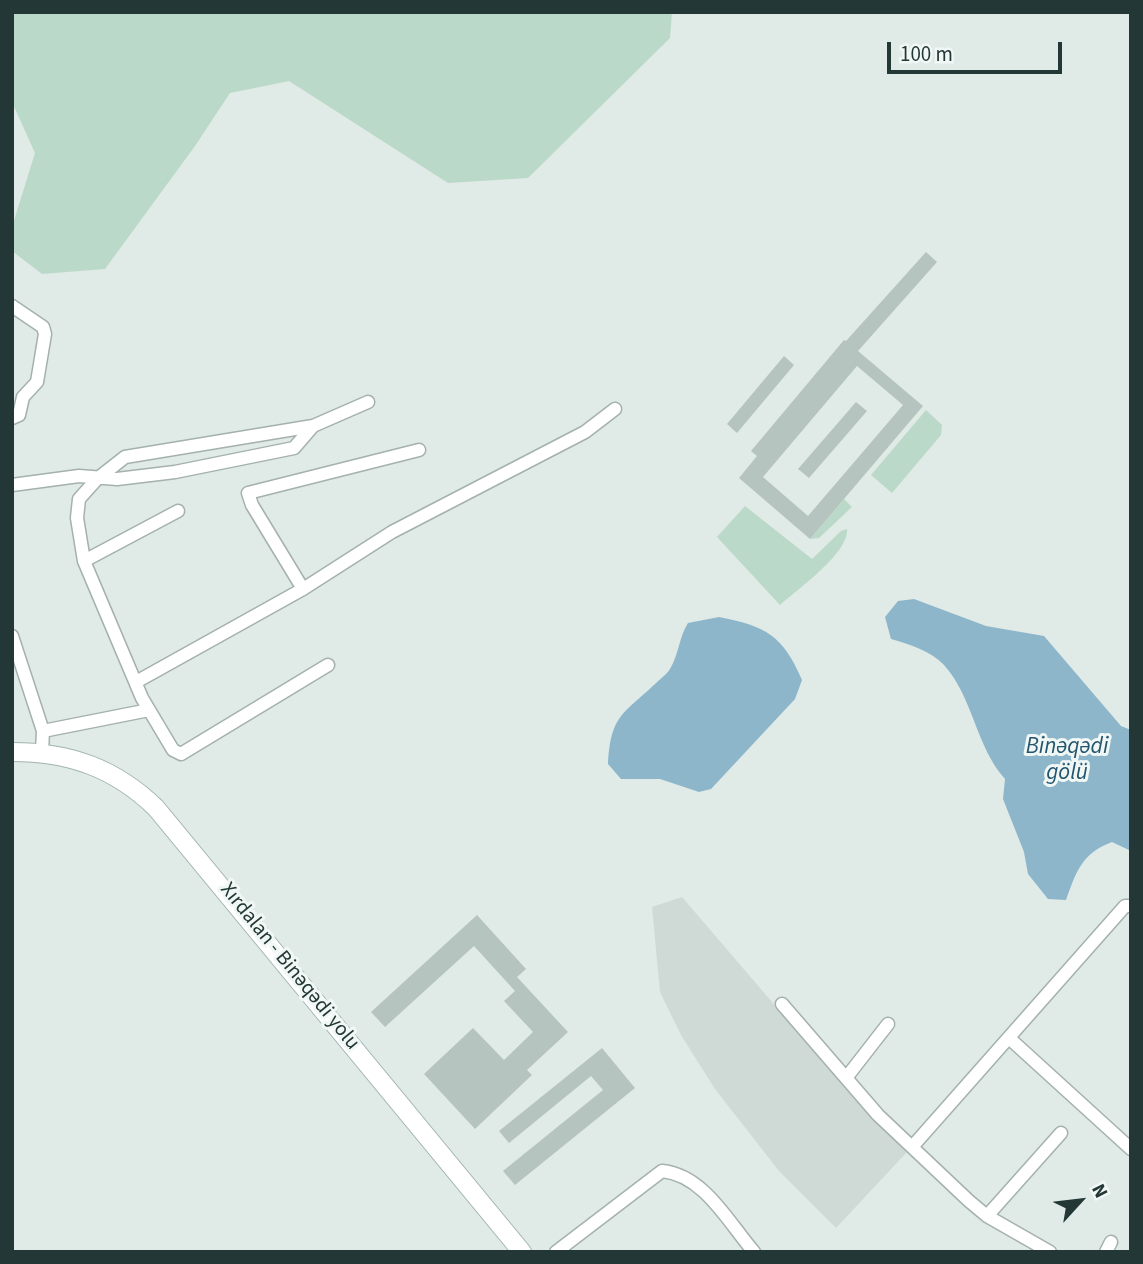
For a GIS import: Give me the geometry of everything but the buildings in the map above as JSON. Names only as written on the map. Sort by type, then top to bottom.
[{"type":"main road","name":"Xırdalan - Binəqədi yolu","points":[[12,752],[42,752],[84,761],[104,769],[131,786],[156,808],[522,1252]]},
{"type":"street","points":[[12,306],[43,327],[45,334],[37,382],[23,397],[19,415],[12,418]]},
{"type":"street","points":[[328,665],[181,754],[173,750],[135,682],[84,561],[77,518],[79,499],[97,479],[125,457],[313,426],[368,402]]},
{"type":"street","points":[[135,682],[303,589],[365,548],[585,432],[615,409]]},
{"type":"street","points":[[12,485],[79,476],[97,479],[175,472],[294,448],[313,426]]},
{"type":"street","points":[[303,589],[252,505],[248,493],[419,450]]},
{"type":"street","points":[[84,561],[178,511]]},
{"type":"street","points":[[12,636],[43,731],[42,752]]},
{"type":"street","points":[[43,731],[149,710]]},
{"type":"street","points":[[912,1147],[1125,906],[1131,906]]},
{"type":"street","points":[[782,1004],[878,1115],[912,1147],[987,1216],[1050,1252]]},
{"type":"street","points":[[846,1078],[888,1024]]},
{"type":"street","points":[[1009,1038],[1131,1149]]},
{"type":"street","points":[[987,1216],[1061,1133]]},
{"type":"street","points":[[555,1252],[662,1171],[680,1173],[694,1181],[754,1252]]},
{"type":"shaded area","points":[[682,897],[838,1079],[907,1152],[836,1228],[779,1171],[715,1089],[681,1035],[660,992],[652,907]]},
{"type":"green space","points":[[12,12],[672,12],[670,38],[528,178],[448,183],[289,81],[230,93],[195,146],[105,269],[42,274],[12,251],[12,227],[35,153],[12,102]]},
{"type":"green space","points":[[926,410],[942,425],[941,435],[892,493],[871,475]]},
{"type":"green space","points":[[844,499],[852,507],[819,538],[810,539]]},
{"type":"green space","points":[[745,506],[812,559],[841,531],[847,529],[840,549],[821,570],[780,605],[717,537]]},
{"type":"water","name":"Binəqədi gölü","points":[[914,599],[986,626],[1044,636],[1121,726],[1131,730],[1131,851],[1112,842],[1094,852],[1077,872],[1066,900],[1048,899],[1028,874],[1024,852],[1003,799],[1005,779],[987,752],[954,678],[933,656],[891,639],[885,617],[898,601]]},
{"type":"water","points":[[719,617],[749,624],[771,635],[780,643],[802,680],[795,699],[711,789],[699,792],[660,779],[621,779],[608,764],[615,725],[626,710],[669,671],[688,623]]}]
